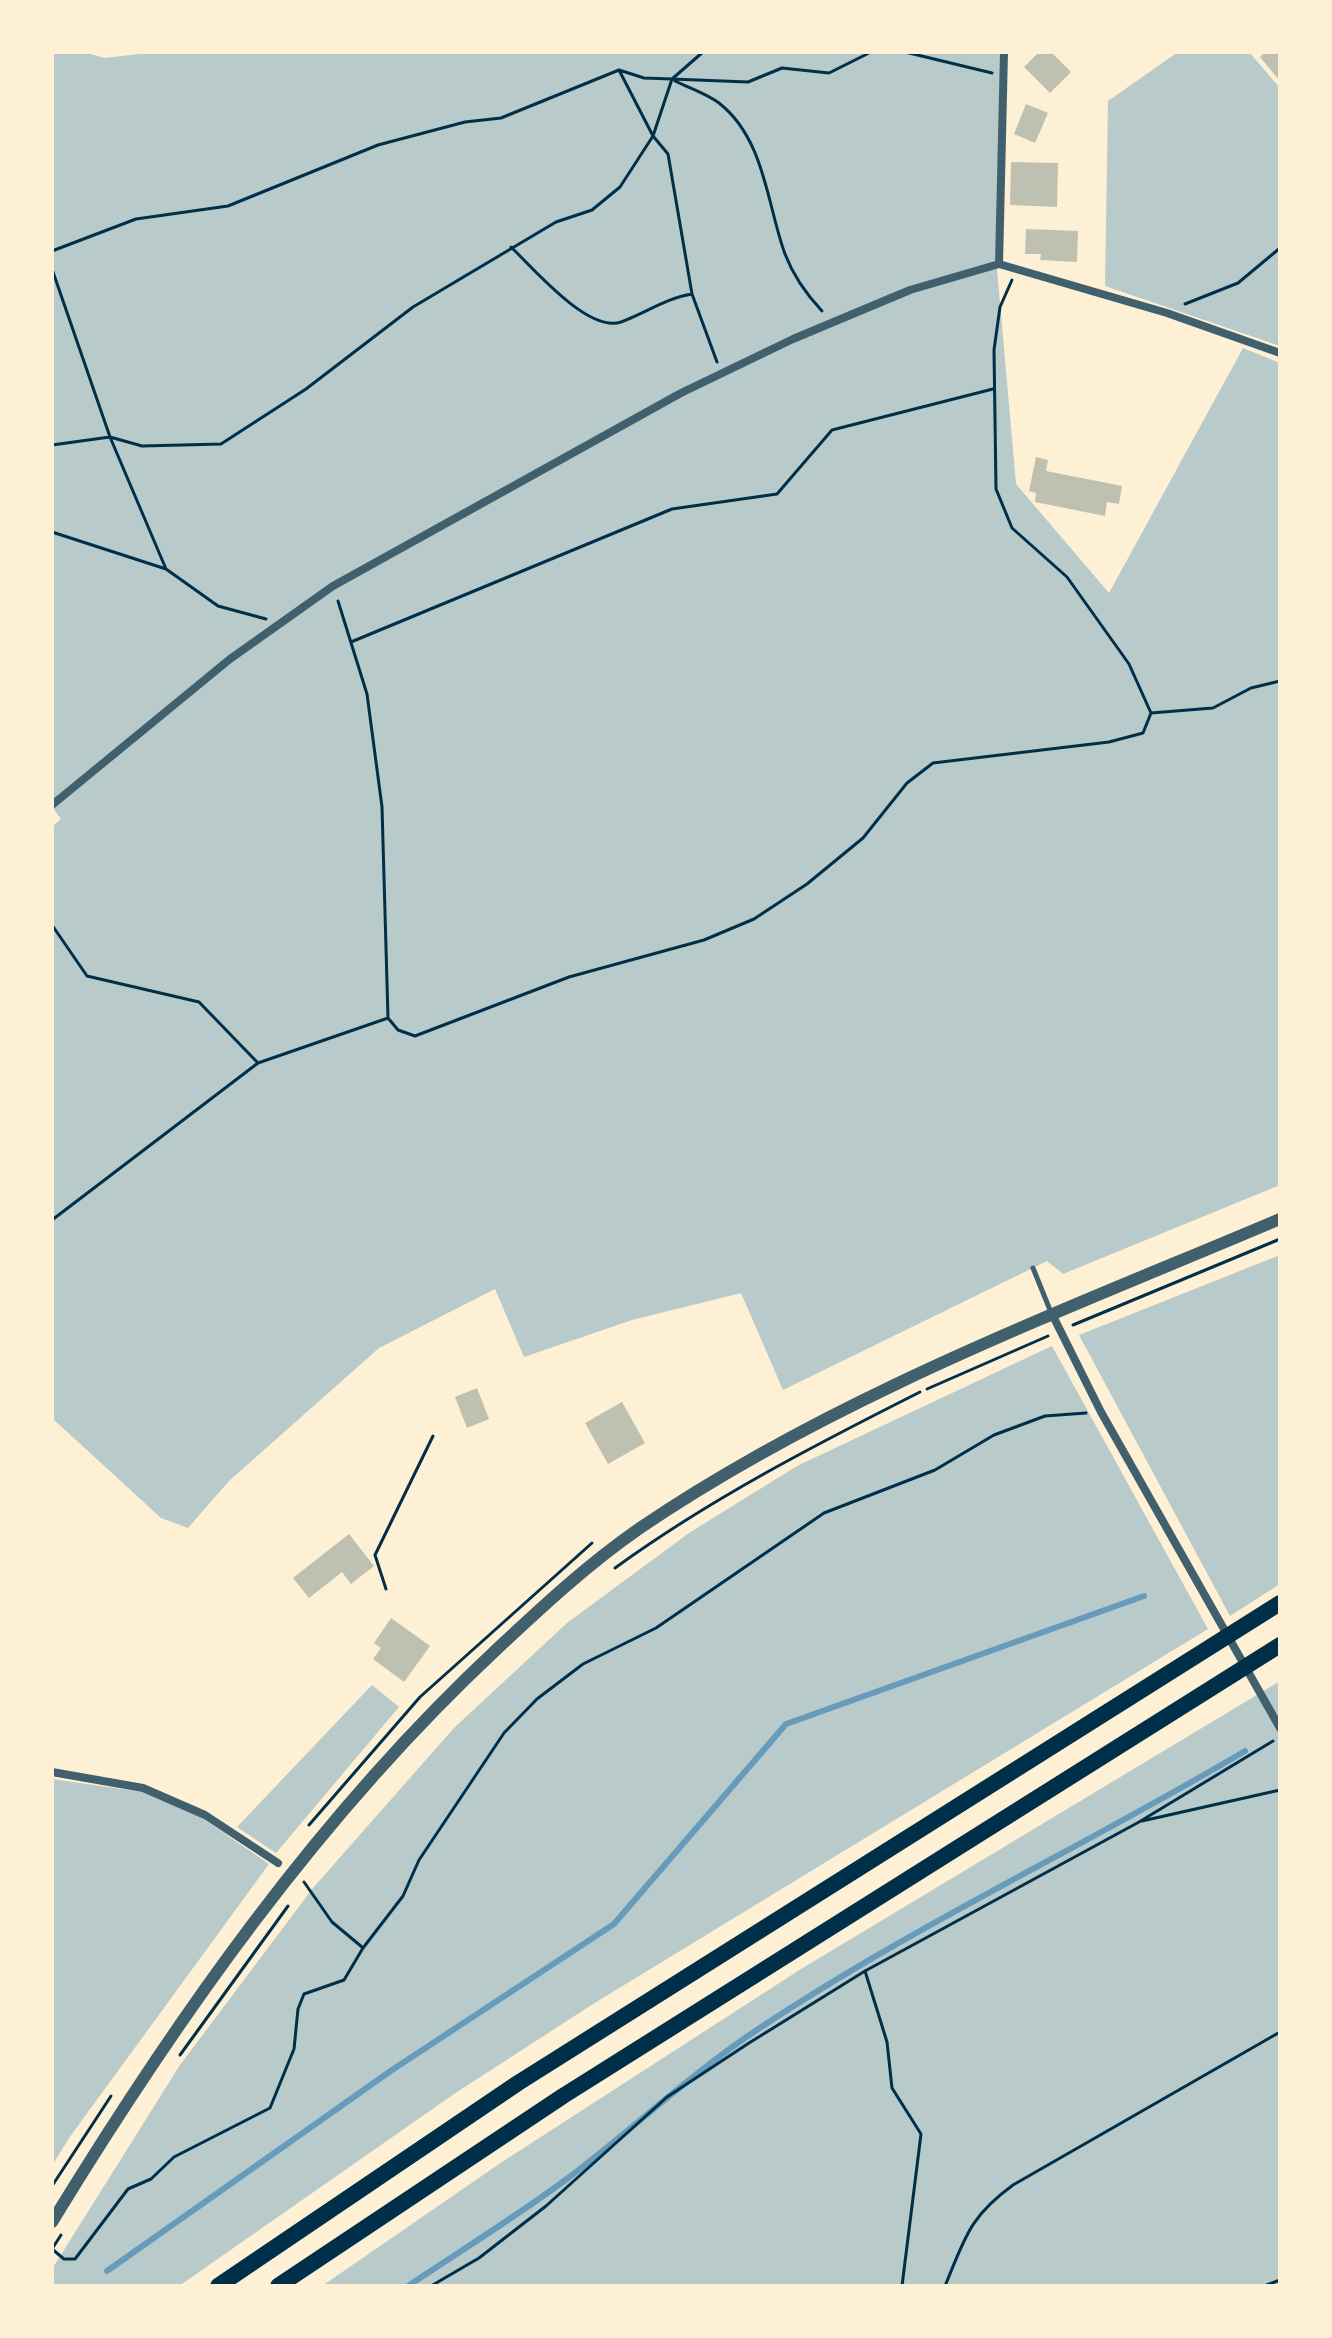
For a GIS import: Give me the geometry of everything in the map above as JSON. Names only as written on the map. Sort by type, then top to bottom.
[{"type":"highway","points":[[218,2286],[518,2083],[1280,1603]]},
{"type":"highway","points":[[278,2286],[576,2088],[913,1873],[1274,1649]]},
{"type":"street","points":[[999,264],[1004,52]]},
{"type":"street","points":[[52,805],[230,659],[333,586],[722,373],[910,290],[999,264],[1167,313],[1280,353]]},
{"type":"street","points":[[52,2222],[160,2054],[292,1872],[355,1793],[433,1708],[592,1563],[704,1487],[791,1438],[916,1376],[1280,1219]]},
{"type":"street","points":[[1053,1316],[1101,1412],[1280,1728]]},
{"type":"street","points":[[52,1772],[143,1788],[205,1815],[278,1863]]},
{"type":"lane","points":[[1033,1268],[1053,1316]]},
{"type":"path","points":[[52,445],[110,437],[142,446],[221,444],[306,389],[413,307],[556,222],[592,210],[620,187],[653,136],[672,79],[703,52]]},
{"type":"path","points":[[52,251],[136,219],[228,206],[378,145],[465,122],[501,118],[619,70],[644,78],[748,82],[782,68],[829,73],[871,52]]},
{"type":"path","points":[[905,52],[1004,76]]},
{"type":"path","points":[[619,70],[653,136],[668,154],[692,294],[722,373]]},
{"type":"path","points":[[672,79],[720,104],[743,134],[769,187],[785,254],[807,295],[833,322]]},
{"type":"path","points":[[511,247],[586,317],[618,323],[674,297],[692,294]]},
{"type":"path","points":[[1167,313],[1238,283],[1280,248]]},
{"type":"path","points":[[52,269],[110,437],[166,569]]},
{"type":"path","points":[[333,586],[367,694],[382,807],[388,1018],[398,1030],[415,1036],[569,977],[704,940],[754,919],[807,884],[863,838],[907,783],[933,763],[1109,742],[1143,733],[1151,713],[1129,664],[1067,577],[1012,528],[996,489],[993,389],[1000,307],[1016,270]]},
{"type":"path","points":[[351,642],[672,509],[777,494],[832,430],[993,389]]},
{"type":"path","points":[[52,532],[166,569],[218,606],[281,622]]},
{"type":"path","points":[[1151,713],[1213,708],[1251,688],[1280,681]]},
{"type":"path","points":[[52,925],[87,976],[199,1002],[258,1063]]},
{"type":"path","points":[[52,1220],[258,1063],[388,1018]]},
{"type":"path","points":[[613,1569],[713,1502],[799,1453],[923,1391],[1280,1239]]},
{"type":"path","points":[[68,2223],[52,2249],[64,2259],[75,2259],[128,2189],[151,2179],[174,2157],[270,2108],[294,2049],[298,2009],[304,1994],[344,1980],[363,1948],[403,1896],[419,1860],[504,1733],[537,1699],[583,1664],[656,1628],[824,1513],[935,1470],[994,1435],[1045,1416],[1101,1412]]},
{"type":"path","points":[[386,1589],[375,1555],[433,1436]]},
{"type":"path","points":[[306,1829],[420,1697],[535,1590],[594,1541]]},
{"type":"path","points":[[431,2286],[479,2258],[546,2206],[667,2097],[865,1971],[1139,1822],[1280,1737]]},
{"type":"path","points":[[1139,1822],[1280,1790]]},
{"type":"path","points":[[292,1872],[305,1883],[332,1922],[363,1948]]},
{"type":"path","points":[[305,1883],[314,1872]]},
{"type":"path","points":[[176,2060],[296,1896]]},
{"type":"path","points":[[865,1971],[887,2042],[892,2088],[921,2134],[902,2286]]},
{"type":"path","points":[[945,2286],[972,2221],[984,2206],[1013,2185],[1280,2032]]},
{"type":"path","points":[[1264,2286],[1280,2280]]},
{"type":"shaded area","points":[[52,52],[84,52],[104,58],[157,52],[1004,52],[997,269],[1016,484],[1109,593],[1243,348],[1280,363],[1280,1185],[1063,1274],[1047,1261],[783,1390],[741,1293],[632,1320],[524,1357],[495,1289],[379,1348],[229,1481],[188,1528],[161,1518],[52,1418],[52,827],[61,819],[52,807]]},
{"type":"shaded area","points":[[1178,52],[1249,52],[1280,88],[1280,346],[1105,286],[1108,101]]},
{"type":"shaded area","points":[[1280,1255],[1280,1584],[1230,1616],[1079,1335]]},
{"type":"shaded area","points":[[1052,1346],[1208,1629],[593,2004],[454,2094],[179,2286],[52,2286],[52,2269],[180,2065],[313,1888],[454,1728],[567,1623],[689,1533],[797,1466]]},
{"type":"shaded area","points":[[1280,1681],[1280,2286],[322,2286],[502,2162],[801,1969]]},
{"type":"shaded area","points":[[372,1685],[399,1707],[276,1853],[237,1827]]},
{"type":"shaded area","points":[[52,1779],[142,1792],[202,1818],[269,1864],[69,2138],[52,2166]]},
{"type":"building","points":[[1039,52],[1051,52],[1071,72],[1050,93],[1024,67]]},
{"type":"building","points":[[1265,52],[1280,52],[1280,81],[1260,57]]},
{"type":"building","points":[[1026,104],[1048,113],[1035,143],[1014,134]]},
{"type":"building","points":[[1011,162],[1058,163],[1057,207],[1010,205]]},
{"type":"building","points":[[1026,229],[1078,231],[1077,262],[1040,260],[1041,254],[1025,254]]},
{"type":"building","points":[[1036,457],[1048,460],[1046,471],[1122,486],[1119,504],[1107,502],[1105,516],[1035,502],[1036,493],[1029,491]]},
{"type":"building","points":[[477,1388],[489,1419],[467,1428],[455,1397]]},
{"type":"building","points":[[622,1402],[645,1443],[608,1464],[585,1423]]},
{"type":"building","points":[[349,1534],[374,1566],[351,1584],[342,1572],[309,1598],[293,1578]]},
{"type":"building","points":[[391,1618],[430,1646],[404,1682],[373,1659],[381,1648],[374,1643]]},
{"type":"waterway","points":[[107,2271],[392,2070],[614,1924],[786,1724],[1144,1596]]},
{"type":"waterway","points":[[408,2286],[545,2195],[721,2055],[805,1999],[867,1961],[1245,1751]]}]
